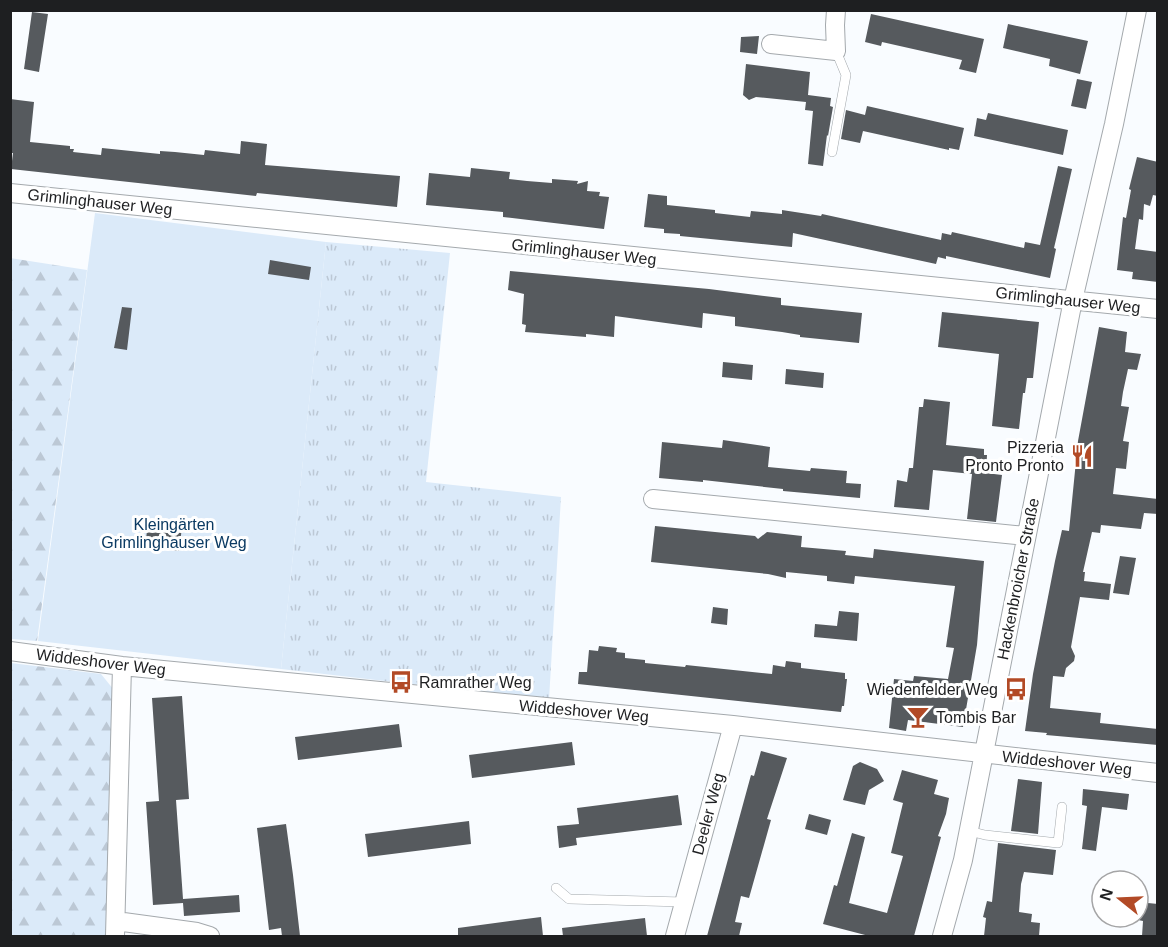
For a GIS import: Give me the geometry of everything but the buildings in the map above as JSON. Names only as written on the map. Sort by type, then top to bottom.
[{"type":"street","points":[[771,44],[836,51],[834,25],[836,10]]},
{"type":"street","name":"Hackenbroicher Straße","points":[[942,936],[969,831],[1072,300],[1114,124],[1137,10]]},
{"type":"street","name":"Grimlinghauser Weg","points":[[10,193],[1158,309]]},
{"type":"street","points":[[653,499],[1026,536]]},
{"type":"street","name":"Widdeshover Weg","points":[[10,651],[122,666],[733,725],[1158,773]]},
{"type":"street","points":[[122,666],[115,929],[197,932],[210,936]]},
{"type":"street","name":"Deeler Weg","points":[[675,936],[733,725]]},
{"type":"lane","points":[[832,152],[846,75],[836,51]]},
{"type":"lane","points":[[969,831],[1058,843],[1062,807]]},
{"type":"lane","points":[[556,888],[569,899],[684,902]]},
{"type":"green space","name":"Kleingärten Grimlinghauser Weg","points":[[95,213],[326,242],[281,669],[38,641]]},
{"type":"green space","points":[[326,242],[450,253],[426,482],[561,497],[549,700],[281,669]]},
{"type":"green space","points":[[10,258],[87,270],[37,641],[11,639]]},
{"type":"green space","points":[[11,663],[101,674],[114,690],[109,936],[11,936]]},
{"type":"place","name":"Pizzeria Pronto Pronto","points":[[1082,456]]},
{"type":"place","name":"Ramrather Weg","points":[[401,682]]},
{"type":"place","name":"Wiedenfelder Weg","points":[[1016,689]]},
{"type":"place","name":"Tombis Bar","points":[[918,717]]}]
